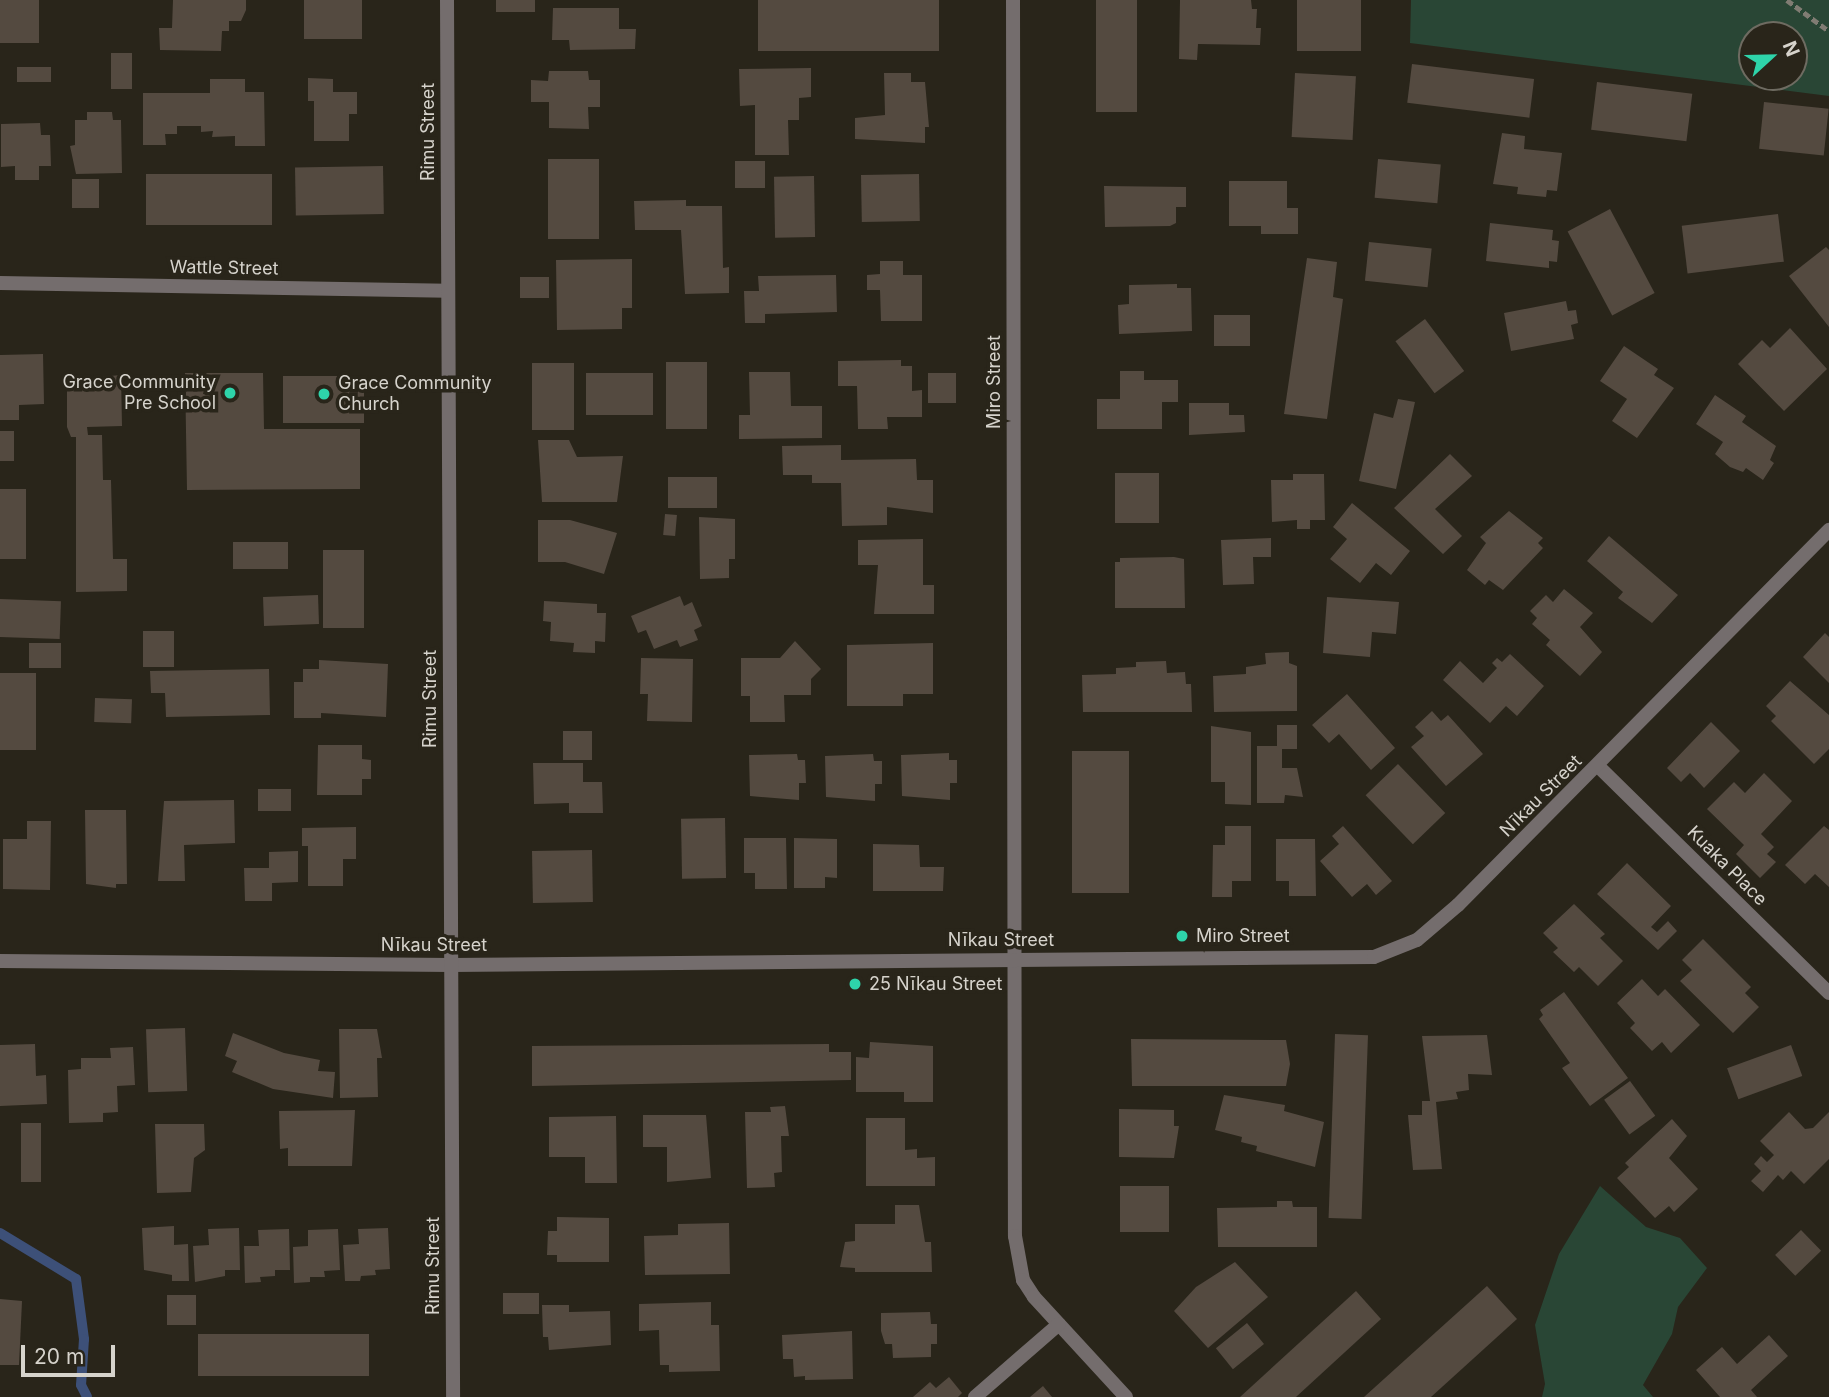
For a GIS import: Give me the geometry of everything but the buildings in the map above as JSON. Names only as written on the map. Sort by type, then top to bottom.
[{"type":"street","name":"Rimu Street","points":[[447,0],[453,1397]]},
{"type":"street","name":"Miro Street","points":[[1013,0],[1015,1236],[1023,1280],[1126,1397]]},
{"type":"street","name":"Wattle Street","points":[[0,283],[447,291]]},
{"type":"street","name":"Nīkau Street","points":[[0,961],[451,965],[1374,957],[1398,950],[1458,905],[1829,530]]},
{"type":"street","name":"Kuaka Place","points":[[1598,766],[1829,993]]},
{"type":"street","points":[[975,1397],[1059,1324]]},
{"type":"path","points":[[1787,0],[1829,31]]},
{"type":"green space","points":[[1411,0],[1829,0],[1829,96],[1789,91],[1808,91],[1808,21],[1738,21],[1738,84],[1410,43]]},
{"type":"green space","points":[[1600,1186],[1646,1227],[1680,1238],[1707,1268],[1678,1307],[1672,1334],[1643,1385],[1653,1397],[1542,1397],[1545,1384],[1535,1325],[1559,1254]]},
{"type":"waterway","points":[[0,1233],[76,1279],[84,1339],[81,1385],[87,1397]]},
{"type":"place","name":"Grace Community Pre School","points":[[230,393]]},
{"type":"place","name":"Grace Community Church","points":[[324,394]]},
{"type":"place","name":"Miro Street","points":[[1182,936]]},
{"type":"place","name":"25 Nīkau Street","points":[[855,984]]}]
